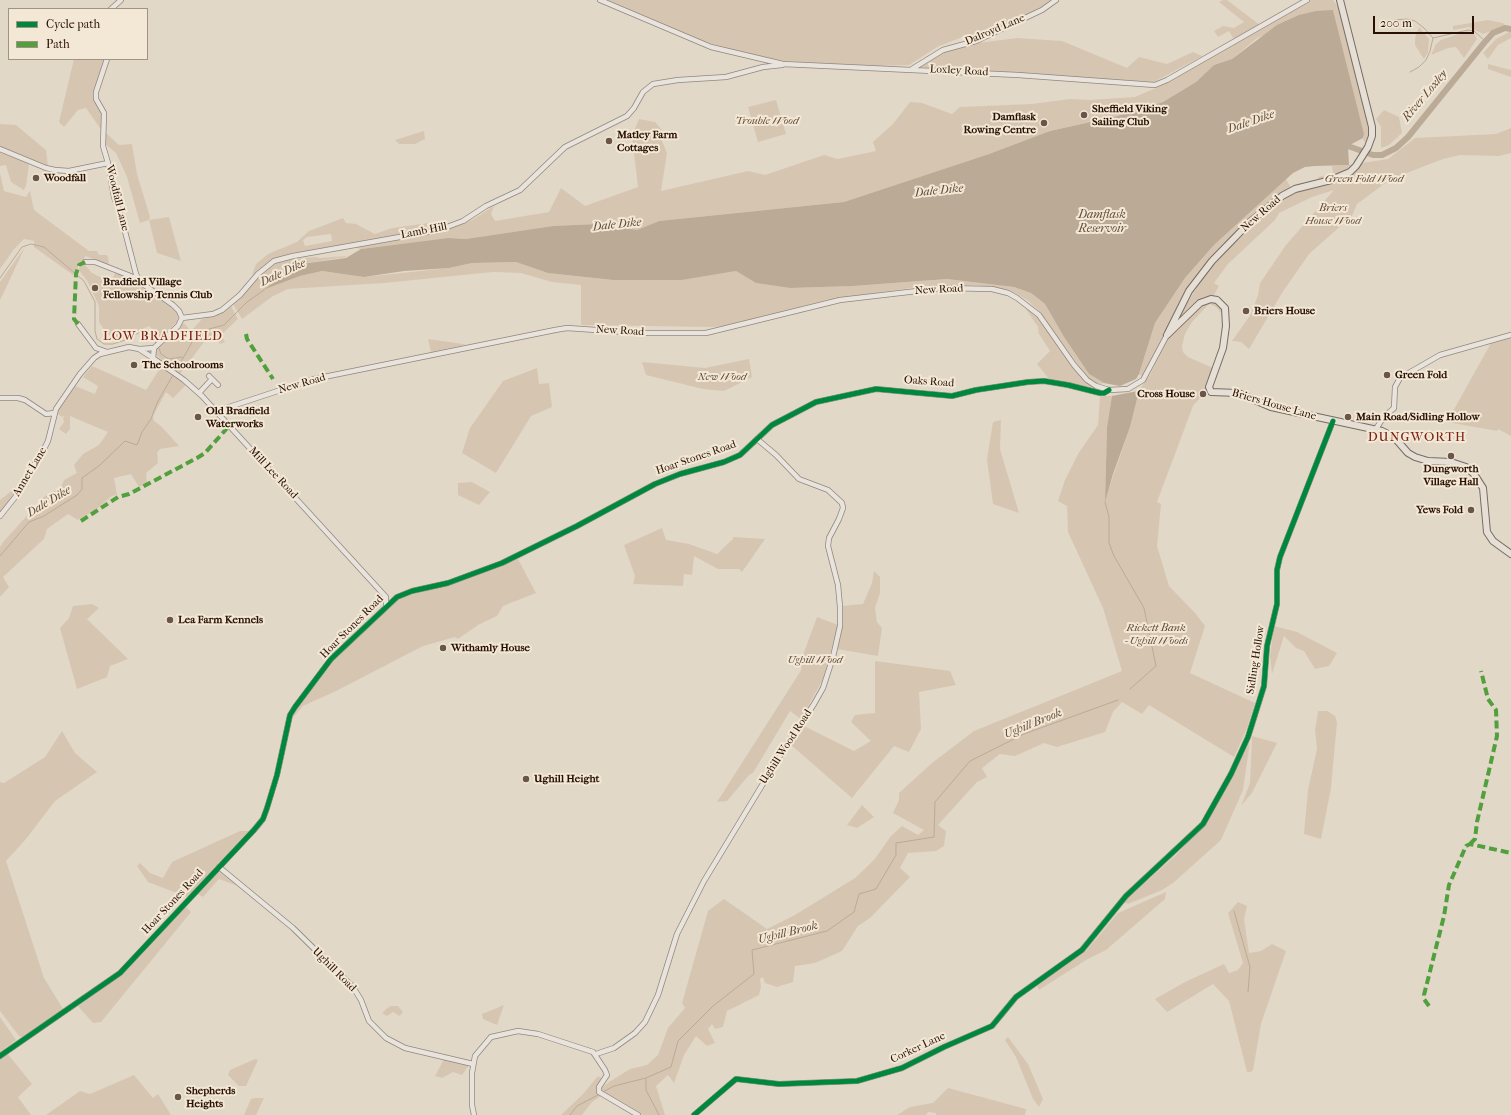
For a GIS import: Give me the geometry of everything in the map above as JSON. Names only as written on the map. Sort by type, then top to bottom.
[{"type":"main road","name":"New Road","points":[[1167,335],[1181,305],[1193,285],[1212,261],[1250,222],[1282,196],[1294,189],[1342,176],[1356,166],[1371,142],[1372,127],[1339,0]]},
{"type":"main road","name":"Briers House Lane","points":[[1167,335],[1200,303],[1207,299],[1217,300],[1225,308],[1226,326],[1222,348],[1209,387],[1211,392],[1238,393],[1271,407],[1333,421]]},
{"type":"main road","points":[[1333,421],[1375,430],[1392,436],[1408,453],[1415,457],[1424,460],[1456,463],[1470,470],[1480,481],[1485,496],[1485,526],[1487,532],[1495,543],[1511,554]]},
{"type":"street","points":[[113,8],[121,0]]},
{"type":"street","name":"Loxley Road","points":[[600,0],[711,47],[783,64],[872,69],[912,69],[1156,84],[1167,80],[1307,0]]},
{"type":"street","name":"Dalroyd Lane","points":[[912,69],[943,50],[976,41],[1042,10],[1056,0]]},
{"type":"street","name":"Woodfall Lane","points":[[107,60],[96,92],[96,99],[105,119],[102,140],[114,197],[121,216],[138,279]]},
{"type":"street","name":"Lamb Hill","points":[[182,318],[205,315],[222,310],[240,295],[258,274],[274,261],[294,256],[439,230],[464,221],[486,206],[520,190],[565,147],[627,116],[634,108],[642,92],[653,84],[726,77],[783,64]]},
{"type":"street","points":[[0,149],[46,168],[55,170],[69,170],[108,164]]},
{"type":"street","points":[[85,262],[95,262],[138,279],[179,311],[182,318],[178,326],[154,348],[153,358]]},
{"type":"street","name":"New Road","points":[[217,412],[314,379],[555,330],[567,328],[640,333],[706,333],[840,300],[943,288],[992,289],[1008,293],[1017,298],[1039,315],[1074,365],[1087,380],[1096,386],[1109,390],[1128,389],[1143,380],[1167,335]]},
{"type":"street","points":[[78,324],[93,341],[96,348],[94,358]]},
{"type":"street","points":[[1375,430],[1384,417],[1394,408],[1395,387],[1400,378],[1440,355],[1511,335]]},
{"type":"street","points":[[46,414],[54,413],[74,382],[94,358],[122,347],[139,349],[154,348]]},
{"type":"street","points":[[96,348],[107,352]]},
{"type":"street","name":"Mill Lee Road","points":[[139,349],[176,374],[199,393],[386,597]]},
{"type":"street","points":[[199,393],[210,378],[218,385]]},
{"type":"street","name":"Oaks Road","points":[[758,439],[764,432],[780,420],[816,402],[876,389],[952,396],[1014,383],[1044,382],[1068,385],[1100,393],[1104,393],[1109,390]]},
{"type":"street","points":[[0,398],[18,398],[25,400],[46,414],[52,423]]},
{"type":"street","name":"Annet Lane","points":[[0,516],[20,491],[28,474],[44,451],[48,441],[54,413]]},
{"type":"street","name":"Sidling Hollow","points":[[1115,910],[1126,896],[1203,824],[1242,752],[1264,686],[1267,646],[1277,604],[1277,570],[1280,557],[1333,421]]},
{"type":"street","name":"Hoar Stones Road","points":[[0,1056],[120,973],[263,818],[277,775],[290,715],[330,659],[395,598],[412,591],[448,583],[502,564],[655,484],[680,474],[724,462],[740,455],[758,439]]},
{"type":"street","name":"Ughill Wood Road","points":[[596,1054],[614,1048],[635,1033],[645,1022],[658,995],[677,934],[701,886],[784,749],[814,704],[823,688],[833,657],[840,626],[840,607],[838,585],[828,546],[829,538],[839,519],[842,503],[828,490],[799,479],[758,439]]},
{"type":"street","points":[[386,607],[386,597],[395,598]]},
{"type":"street","name":"Ughill Road","points":[[219,867],[293,928],[353,987],[361,1000],[369,1021],[386,1038],[405,1048],[473,1064]]},
{"type":"street","name":"Corker Lane","points":[[694,1115],[736,1079],[783,1084],[857,1081],[902,1068],[944,1047],[989,1028],[996,1023],[1016,997],[1082,950],[1115,910]]},
{"type":"street","points":[[474,1115],[472,1096],[473,1064],[478,1051],[491,1037],[512,1031],[538,1034],[590,1050],[596,1054],[607,1075],[599,1087],[601,1093],[638,1115]]},
{"type":"green space","points":[[607,0],[1056,0],[1042,10],[976,41],[968,35],[939,46],[909,65],[870,66],[784,61],[732,50],[691,37]]},
{"type":"green space","points":[[1227,0],[1260,25],[1234,40],[1229,31],[1218,37],[1214,31],[1223,26],[1234,28],[1244,22],[1219,2]]},
{"type":"green space","points":[[1311,0],[1333,0],[1338,7],[1370,127],[1367,144],[1363,140],[1364,134],[1333,10],[1257,38],[1232,59],[1214,65],[1196,82],[1163,102],[1118,116],[1050,131],[989,154],[844,202],[659,221],[637,230],[597,224],[553,226],[466,239],[448,238],[361,249],[352,247],[440,232],[472,220],[494,206],[491,214],[495,221],[549,212],[561,188],[585,206],[638,187],[632,136],[639,119],[655,122],[661,129],[662,141],[667,153],[661,191],[748,171],[765,175],[824,155],[838,159],[876,151],[873,142],[893,124],[910,102],[922,103],[952,114],[960,107],[1032,104],[1070,99],[1090,100],[1135,97],[1165,84],[1185,70]]},
{"type":"green space","points":[[1488,20],[1503,23],[1506,26],[1483,34],[1469,27],[1453,30],[1453,26]]},
{"type":"green space","points":[[1419,27],[1429,39],[1428,52],[1424,59],[1415,45],[1415,38]]},
{"type":"green space","points":[[1467,31],[1474,34],[1477,39],[1464,58],[1456,47],[1448,48],[1431,55],[1436,44],[1441,40]]},
{"type":"green space","points":[[1511,31],[1511,38],[1498,45],[1488,59],[1483,53],[1496,39]]},
{"type":"green space","points":[[1017,38],[1062,41],[1127,68],[1139,57],[1167,64],[1193,52],[1202,56],[1154,82],[918,67],[944,52],[977,43]]},
{"type":"green space","points":[[74,60],[104,60],[93,97],[102,115],[102,131],[86,108],[78,110],[64,127],[59,122]]},
{"type":"green space","points":[[1488,64],[1511,70],[1511,77],[1488,69]]},
{"type":"green space","name":"Trouble Wood","points":[[776,100],[786,134],[758,142],[748,107]]},
{"type":"green space","points":[[1384,110],[1399,117],[1402,133],[1389,145],[1381,148],[1381,127],[1376,119]]},
{"type":"green space","points":[[0,124],[16,125],[46,150],[48,166],[0,146]]},
{"type":"green space","points":[[1511,128],[1511,153],[1499,156],[1460,155],[1443,159],[1391,179],[1357,204],[1352,216],[1309,254],[1282,293],[1249,349],[1241,342],[1232,341],[1251,314],[1258,295],[1260,283],[1286,245],[1334,190],[1312,197],[1279,213],[1275,220],[1228,264],[1214,283],[1219,286],[1214,295],[1204,297],[1172,326],[1206,274],[1225,252],[1287,196],[1319,184],[1318,177],[1333,174],[1332,166],[1388,159],[1415,138],[1496,134]]},
{"type":"green space","points":[[424,131],[425,139],[415,144],[399,144],[395,140]]},
{"type":"green space","points":[[106,133],[119,145],[132,144],[137,174],[150,217],[149,220],[140,223],[127,177],[116,153],[104,143]]},
{"type":"green space","points":[[0,152],[29,164],[26,186],[24,190],[11,182],[6,165],[0,166]]},
{"type":"green space","points":[[0,173],[4,191],[26,197],[30,191],[34,210],[89,251],[97,251],[99,255],[107,255],[109,266],[86,256],[78,265],[78,269],[73,275],[34,247],[34,241],[24,239],[14,249],[0,269]]},
{"type":"green space","points":[[1286,179],[1291,188],[1279,196],[1194,280],[1180,301],[1151,362],[1142,376],[1139,374],[1155,323],[1185,278],[1214,245]]},
{"type":"green space","points":[[169,217],[181,261],[157,253],[149,220]]},
{"type":"green space","points":[[343,218],[346,223],[356,224],[375,234],[392,228],[429,223],[445,224],[442,228],[399,235],[272,261],[252,275],[256,264],[268,254],[297,242],[309,231]],"holes":[[[331,234],[332,241],[305,246],[303,240],[307,237]]]},
{"type":"green space","points":[[25,247],[5,290],[0,300],[0,282]]},
{"type":"green space","points":[[346,256],[301,264],[266,289],[300,276],[322,271],[364,277],[449,268],[472,263],[516,262],[548,273],[613,280],[682,280],[736,271],[756,283],[790,288],[853,286],[947,279],[1014,287],[1031,293],[1045,304],[1064,337],[1089,374],[1104,383],[1099,384],[1088,378],[1038,310],[1027,300],[1015,293],[996,287],[974,285],[918,287],[826,300],[725,326],[710,327],[581,325],[581,285],[552,282],[521,273],[493,272],[384,283],[288,289],[273,296],[242,319],[233,304],[274,261]]},
{"type":"green space","points":[[84,264],[92,273],[110,282],[116,272],[120,272],[177,313],[177,322],[160,337],[149,326],[117,341],[105,331],[99,322],[99,306],[88,282],[78,269]]},
{"type":"green space","name":"Rickett Bank - Ughill Woods","points":[[1211,300],[1218,303],[1224,316],[1216,307],[1210,304],[1207,306],[1192,322],[1185,334],[1182,346],[1183,352],[1188,357],[1213,368],[1206,390],[1203,389],[1199,399],[1193,406],[1157,502],[1161,504],[1157,546],[1169,586],[1196,614],[1205,626],[1190,673],[1255,703],[1247,728],[1234,757],[1149,705],[1142,714],[1122,702],[1113,712],[1105,732],[1057,747],[1044,743],[1015,756],[1000,754],[982,768],[987,777],[977,782],[938,825],[946,831],[944,846],[936,851],[908,853],[900,868],[910,877],[870,918],[858,926],[842,951],[815,963],[795,966],[793,982],[777,987],[765,983],[763,977],[760,979],[761,987],[759,995],[727,1011],[723,1027],[715,1029],[712,1024],[708,1029],[715,1043],[707,1046],[696,1036],[684,1055],[674,1083],[668,1075],[656,1086],[665,1115],[643,1115],[618,1100],[604,1094],[601,1091],[602,1088],[609,1082],[630,1069],[647,1065],[658,1055],[668,1028],[685,1008],[682,1003],[708,911],[724,899],[767,929],[795,915],[855,878],[874,860],[891,836],[902,826],[918,835],[924,830],[893,813],[899,800],[899,793],[932,763],[974,731],[1122,671],[1103,608],[1068,532],[1067,506],[1058,501],[1065,480],[1078,454],[1098,425],[1100,396],[1112,396],[1107,427],[1105,500],[1130,427],[1138,391],[1150,375],[1169,336],[1205,303]]},
{"type":"green space","points":[[231,306],[238,319],[221,335],[225,342],[220,344],[218,341],[204,342],[180,374],[156,355],[157,347],[184,323],[191,331],[202,319],[222,312]]},
{"type":"green space","points":[[1024,306],[1036,316],[1086,382],[1094,388],[1049,379],[1037,364],[1050,351],[1039,334],[1038,327]]},
{"type":"green space","points":[[1511,337],[1511,436],[1498,429],[1497,431],[1447,422],[1491,343]]},
{"type":"green space","points":[[428,339],[463,344],[465,345],[431,352]]},
{"type":"green space","name":"New Wood","points":[[749,359],[752,377],[724,391],[703,389],[646,375],[642,362],[705,368]]},
{"type":"green space","points":[[92,366],[146,390],[161,367],[186,385],[173,398],[166,392],[153,416],[154,421],[162,427],[179,446],[160,449],[157,453],[158,463],[146,473],[147,484],[139,487],[131,474],[114,478],[117,495],[112,496],[98,508],[78,520],[68,514],[47,529],[44,539],[3,577],[9,587],[0,597],[0,547],[45,496],[61,487],[64,480],[77,473],[74,465],[83,454],[99,445],[108,432],[70,416],[70,429],[66,434],[59,429],[64,422],[63,418],[65,415],[62,417],[58,414],[58,410],[75,386],[95,394],[98,386],[83,377]]},
{"type":"green space","points":[[537,368],[539,384],[549,383],[552,407],[531,416],[496,473],[462,453],[470,428],[503,381]]},
{"type":"green space","points":[[1001,420],[1000,449],[1019,513],[993,504],[987,459],[993,422]]},
{"type":"green space","points":[[472,482],[490,492],[479,505],[458,495],[458,483]]},
{"type":"green space","points":[[18,486],[10,500],[0,513],[0,500]]},
{"type":"green space","points":[[662,528],[666,540],[689,544],[717,554],[733,539],[733,537],[765,539],[742,572],[739,569],[718,569],[694,556],[692,575],[684,574],[683,586],[633,584],[635,576],[624,545]]},
{"type":"green space","points":[[518,559],[536,593],[503,606],[497,616],[478,625],[458,639],[455,637],[423,646],[336,691],[303,706],[291,720],[296,710],[333,660],[400,598],[450,584]]},
{"type":"green space","points":[[874,571],[880,577],[880,593],[875,608],[877,622],[882,628],[878,656],[837,649],[842,626],[842,606],[863,604],[872,583]]},
{"type":"green space","points":[[92,604],[99,608],[87,619],[128,659],[110,666],[107,677],[77,689],[60,628],[69,618],[73,606]]},
{"type":"green space","name":"Ughill Wood","points":[[817,617],[838,625],[823,679],[801,719],[790,711],[753,773],[749,775],[727,801],[717,802],[800,672],[802,668],[799,666]]},
{"type":"green space","points":[[1274,626],[1297,632],[1337,653],[1329,666],[1315,669],[1304,651],[1296,648],[1284,636],[1272,674],[1270,656]]},
{"type":"green space","points":[[875,661],[950,671],[956,685],[919,692],[921,729],[909,752],[894,746],[852,798],[791,745],[804,726],[854,751],[871,741],[851,722],[855,715],[875,713]]},
{"type":"green space","points":[[1318,711],[1327,711],[1335,716],[1337,722],[1331,788],[1321,839],[1304,834],[1308,790],[1317,749],[1315,730]]},
{"type":"green space","points":[[62,731],[75,753],[97,772],[55,801],[26,839],[6,861],[44,978],[63,1009],[22,1037],[19,1036],[0,1011],[0,782],[4,783],[45,757]]},
{"type":"green space","points":[[1252,736],[1277,743],[1252,793],[1241,806],[1250,783]]},
{"type":"green space","points":[[1250,742],[1243,790],[1221,840],[1173,883],[1162,890],[1128,904],[1124,902],[1176,855],[1204,824]]},
{"type":"green space","points":[[862,805],[874,817],[857,828],[847,825]]},
{"type":"green space","points":[[240,831],[249,831],[187,897],[148,882],[137,866],[140,863],[150,873],[163,878],[172,862]]},
{"type":"green space","points":[[220,870],[238,886],[219,879],[203,897],[198,894]]},
{"type":"green space","points":[[1166,892],[1165,899],[1106,950],[1086,960],[1039,990],[1037,986],[1086,951],[1118,913]]},
{"type":"green space","points":[[1238,902],[1247,906],[1244,919],[1249,953],[1261,951],[1272,944],[1286,951],[1261,1024],[1253,1070],[1251,1072],[1247,1072],[1229,1001],[1213,984],[1167,1012],[1155,999],[1185,982],[1224,964],[1229,973],[1238,970],[1243,963],[1228,913]]},
{"type":"green space","points":[[186,907],[191,912],[101,1022],[93,1023],[78,1006],[122,975]]},
{"type":"green space","points":[[504,1005],[497,1025],[483,1019],[482,1014]]},
{"type":"green space","points":[[390,1006],[398,1006],[403,1012],[400,1016],[393,1012],[387,1016],[382,1013]]},
{"type":"green space","points":[[0,1017],[16,1040],[0,1052]]},
{"type":"green space","points":[[1008,1037],[1028,1064],[1043,1099],[1039,1107],[1033,1099],[1016,1057],[1005,1040]]},
{"type":"green space","points":[[7,1053],[32,1084],[18,1097],[31,1115],[0,1115],[0,1058]]},
{"type":"green space","points":[[255,1059],[258,1060],[246,1086],[239,1086],[228,1075],[230,1070]]},
{"type":"green space","points":[[444,1059],[469,1065],[462,1075],[453,1072],[442,1078],[435,1076]]},
{"type":"green space","points":[[134,1075],[153,1098],[158,1094],[171,1115],[46,1115],[80,1091],[90,1094]]},
{"type":"green space","points":[[598,1076],[602,1079],[597,1087],[601,1096],[592,1102],[582,1115],[561,1115],[583,1094]]},
{"type":"green space","points":[[948,1088],[1026,1109],[1025,1115],[936,1115],[936,1113],[928,1112],[926,1115],[897,1115],[910,1107],[933,1103]]},
{"type":"green space","points":[[264,1098],[256,1115],[244,1115],[251,1099]]},
{"type":"water","name":"Damflask Reservoir","points":[[1333,10],[1364,134],[1363,138],[1348,146],[1349,165],[1305,167],[1293,173],[1214,245],[1185,278],[1155,323],[1139,374],[1136,379],[1120,386],[1104,383],[1089,374],[1064,337],[1045,304],[1031,293],[1014,287],[947,279],[853,286],[790,288],[756,283],[736,271],[682,280],[613,280],[548,273],[516,262],[472,263],[449,268],[404,271],[364,277],[322,271],[300,276],[263,290],[301,264],[346,258],[361,249],[448,238],[466,239],[553,226],[597,224],[637,230],[659,221],[844,202],[989,154],[1050,131],[1118,116],[1163,102],[1196,82],[1214,65],[1232,59],[1277,25],[1299,15],[1316,11]]},
{"type":"water","points":[[1138,391],[1130,427],[1113,474],[1105,502],[1107,427],[1112,396]]},
{"type":"waterway","points":[[1395,20],[1407,19],[1415,21],[1433,38],[1426,60],[1419,67],[1410,72]]},
{"type":"waterway","name":"River Loxley","points":[[1348,146],[1373,155],[1382,155],[1396,148],[1408,137],[1493,33],[1505,28],[1511,29]]},
{"type":"waterway","points":[[1433,38],[1468,30],[1474,31],[1485,41]]},
{"type":"waterway","points":[[0,278],[22,247],[31,244],[44,247],[84,281],[95,302],[95,331],[97,339],[104,344],[113,344],[128,339],[140,332],[155,341],[156,344]]},
{"type":"waterway","name":"Dale Dike","points":[[175,372],[198,332],[224,325],[247,302],[264,290]]},
{"type":"waterway","points":[[158,346],[161,354],[169,359],[182,357]]},
{"type":"waterway","name":"Dale Dike","points":[[0,556],[29,522],[44,516],[77,495],[82,489],[82,478],[100,465],[125,441],[137,445],[142,432],[151,419],[157,403],[173,375]]},
{"type":"waterway","name":"Ughill Brook","points":[[1105,502],[1109,517],[1109,543],[1114,556],[1144,608],[1156,666],[1130,689]]},
{"type":"waterway","name":"Ughill Brook","points":[[603,1092],[614,1086],[646,1078],[671,1067],[678,1041],[713,1006],[754,974],[752,950],[827,931],[854,912],[859,894],[876,889],[896,855],[896,843],[934,837],[935,802],[970,761],[1024,734],[1118,700]]},
{"type":"waterway","points":[[1234,911],[1250,967],[1248,992]]},
{"type":"waterway","points":[[646,1079],[646,1090],[659,1115]]},
{"type":"waterway","name":"Ughill Brook","points":[[570,1115],[577,1106],[598,1095]]},
{"type":"marked path","points":[[78,324],[74,319],[76,274],[79,265],[85,262]]},
{"type":"marked path","points":[[246,334],[247,339],[273,379]]},
{"type":"marked path","points":[[81,521],[118,497],[129,494],[205,453],[229,426]]},
{"type":"marked path","points":[[1470,844],[1475,839],[1477,822],[1497,736],[1496,710],[1488,699],[1481,671]]},
{"type":"marked path","points":[[1429,1006],[1424,999],[1424,995],[1444,916],[1449,885],[1466,846],[1470,844],[1511,853]]},
{"type":"cycle path","points":[[0,1056],[120,973],[254,830],[263,819],[267,808],[277,775],[290,715],[331,659],[397,597],[412,591],[448,583],[502,563],[577,526],[655,484],[680,474],[724,462],[740,455],[772,425],[816,402],[876,389],[952,396],[976,390],[1044,381],[1100,393],[1104,393],[1109,390]]},
{"type":"cycle path","points":[[694,1115],[736,1079],[779,1084],[857,1081],[902,1068],[944,1047],[992,1026],[1016,997],[1082,950],[1126,896],[1203,824],[1231,774],[1248,737],[1264,686],[1267,646],[1277,604],[1277,570],[1280,557],[1333,421]]},
{"type":"place","name":"Sheffield Viking Sailing Club","points":[[1084,115]]},
{"type":"place","name":"Damflask Rowing Centre","points":[[1044,123]]},
{"type":"place","name":"Matley Farm Cottages","points":[[609,141]]},
{"type":"place","name":"Woodfall","points":[[36,178]]},
{"type":"place","name":"Bradfield Village Fellowship Tennis Club","points":[[95,288]]},
{"type":"place","name":"Briers House","points":[[1246,311]]},
{"type":"place","name":"The Schoolrooms","points":[[134,365]]},
{"type":"place","name":"Green Fold","points":[[1387,375]]},
{"type":"place","name":"Cross House","points":[[1203,394]]},
{"type":"place","name":"Old Bradfield Waterworks","points":[[198,417]]},
{"type":"place","name":"Main Road/Sidling Hollow","points":[[1348,417]]},
{"type":"place","name":"Dungworth Village Hall","points":[[1451,456]]},
{"type":"place","name":"Yews Fold","points":[[1471,510]]},
{"type":"place","name":"Lea Farm Kennels","points":[[170,620]]},
{"type":"place","name":"Withamly House","points":[[443,648]]},
{"type":"place","name":"Ughill Height","points":[[526,779]]},
{"type":"place","name":"Shepherds Heights","points":[[178,1097]]},
{"type":"district","name":"LOW BRADFIELD","points":[[163,337]]},
{"type":"district","name":"DUNGWORTH","points":[[1417,438]]},
{"type":"park label","name":"Green Fold Wood","points":[[1364,179]]},
{"type":"park label","name":"Briers House Wood","points":[[1333,214]]}]
